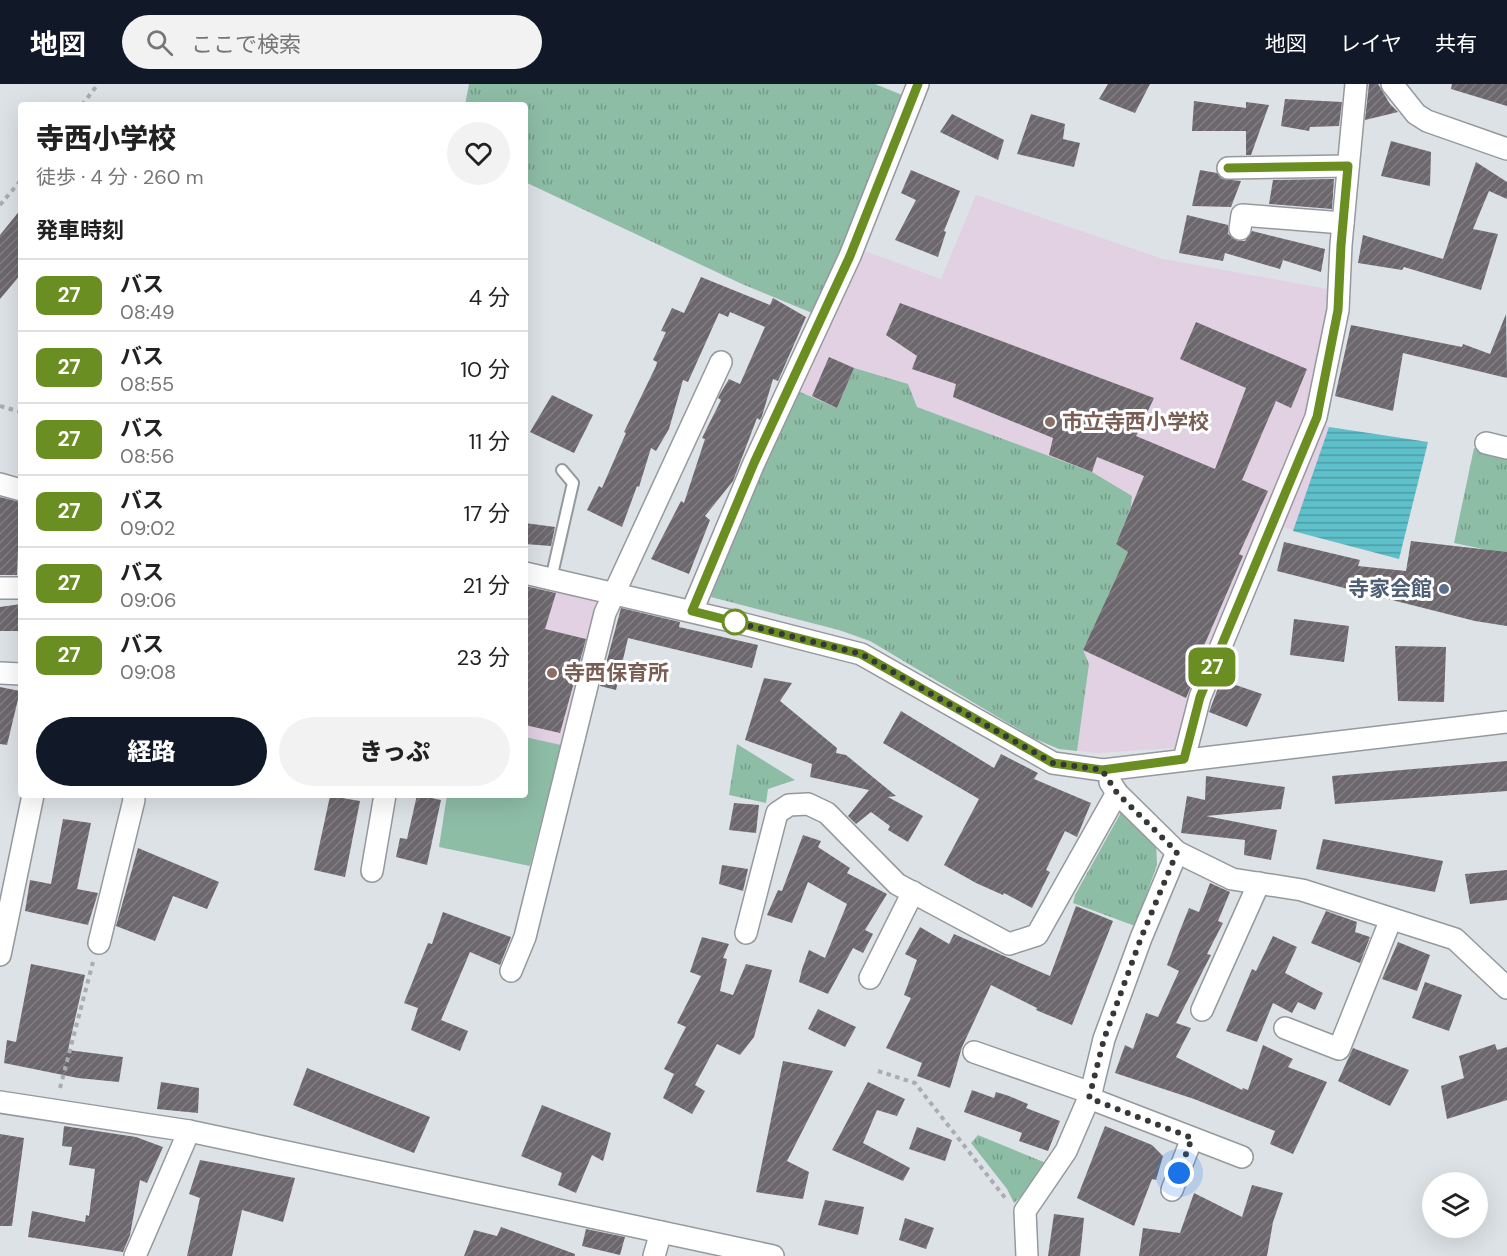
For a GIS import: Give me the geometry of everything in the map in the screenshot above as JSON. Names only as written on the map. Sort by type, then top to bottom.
[{"type":"street","points":[[692,611],[754,463],[850,256],[918,84]]},
{"type":"street","points":[[1184,759],[1200,697],[1317,417],[1338,310],[1343,223],[1356,84]]},
{"type":"street","points":[[1392,84],[1416,114],[1427,121],[1507,149]]},
{"type":"street","points":[[1228,168],[1348,166]]},
{"type":"street","points":[[1240,229],[1242,215],[1343,223]]},
{"type":"street","points":[[511,971],[525,937],[605,613],[721,362]]},
{"type":"street","points":[[1486,443],[1507,448]]},
{"type":"street","points":[[0,483],[18,489]]},
{"type":"street","points":[[528,574],[692,611],[861,654],[1053,763],[1102,770],[1507,723]]},
{"type":"street","points":[[0,588],[18,588]]},
{"type":"street","points":[[0,673],[18,674]]},
{"type":"street","points":[[1102,770],[1117,793],[1177,852],[1232,879],[1302,890],[1455,939],[1504,981]]},
{"type":"street","points":[[746,933],[777,813],[789,805],[808,804],[827,813],[897,884],[1009,944],[1037,935],[1117,793]]},
{"type":"street","points":[[0,955],[32,798]]},
{"type":"street","points":[[99,943],[132,798]]},
{"type":"street","points":[[372,871],[384,798]]},
{"type":"street","points":[[1027,1256],[1025,1211],[1066,1151],[1090,1095],[1104,1039],[1141,938],[1177,852]]},
{"type":"street","points":[[1202,1010],[1259,883]]},
{"type":"street","points":[[870,978],[913,892]]},
{"type":"street","points":[[1285,1028],[1339,1049],[1391,919]]},
{"type":"street","points":[[974,1052],[1090,1095],[1242,1157]]},
{"type":"street","points":[[0,1102],[189,1131],[773,1256]]},
{"type":"street","points":[[135,1256],[189,1131]]},
{"type":"street","points":[[1172,1190],[1192,1138]]},
{"type":"street","points":[[654,1256],[661,1232]]},
{"type":"lane","points":[[552,579],[573,483],[562,470]]},
{"type":"path","points":[[84,102],[98,84]]},
{"type":"path","points":[[0,205],[18,184]]},
{"type":"path","points":[[0,406],[18,411]]},
{"type":"path","points":[[55,1110],[99,943]]},
{"type":"path","points":[[878,1071],[915,1083],[1001,1195],[1025,1215]]},
{"type":"shaded area","name":"市立寺西小学校","points":[[469,84],[875,84],[854,247],[941,279],[976,195],[1163,259],[1339,291],[1317,417],[1329,427],[1428,442],[1399,559],[1272,524],[1186,747],[1099,753],[1059,749],[1033,738],[928,673],[870,641],[839,630],[711,597],[821,317],[742,284],[528,183],[528,102],[466,102]]},
{"type":"shaded area","name":"寺西保育所","points":[[528,583],[597,600],[530,866],[439,847],[447,798],[528,798]]},
{"type":"green space","points":[[469,84],[875,84],[912,99],[822,317],[742,284],[528,183],[528,102],[466,102]]},
{"type":"green space","points":[[854,368],[908,384],[917,407],[1092,472],[1132,496],[1131,507],[1116,544],[1128,552],[1083,650],[1089,664],[1077,751],[1059,749],[1033,738],[870,641],[839,630],[711,597],[791,388],[837,408]]},
{"type":"green space","points":[[1474,448],[1507,457],[1507,554],[1454,543]]},
{"type":"green space","points":[[528,738],[561,745],[530,866],[439,847],[447,798],[528,798]]},
{"type":"green space","points":[[737,744],[795,780],[768,789],[766,803],[729,795]]},
{"type":"green space","points":[[1123,809],[1156,839],[1157,865],[1135,926],[1073,903],[1075,895]]},
{"type":"green space","points":[[978,1135],[1046,1163],[1028,1190],[1014,1203],[1007,1189],[971,1143]]},
{"type":"water","points":[[1329,427],[1428,442],[1399,559],[1293,531]]},
{"type":"building","points":[[1108,84],[1150,84],[1135,113],[1099,99]]},
{"type":"building","points":[[1369,84],[1378,84],[1390,104],[1398,112],[1365,120]]},
{"type":"building","points":[[1452,84],[1507,84],[1507,106],[1451,89]]},
{"type":"building","points":[[1285,99],[1342,102],[1339,126],[1310,127],[1309,131],[1281,126]]},
{"type":"building","points":[[1194,101],[1246,108],[1246,102],[1269,105],[1251,155],[1246,155],[1246,131],[1192,131]]},
{"type":"building","points":[[952,114],[1004,140],[998,160],[940,132]]},
{"type":"building","points":[[1031,114],[1065,124],[1063,139],[1080,143],[1074,167],[1017,154]]},
{"type":"building","points":[[1391,141],[1431,152],[1430,186],[1381,176]]},
{"type":"building","points":[[1476,162],[1507,182],[1507,199],[1489,191],[1473,229],[1498,234],[1481,290],[1404,267],[1402,270],[1358,263],[1363,235],[1443,259]]},
{"type":"building","points":[[911,170],[960,191],[944,231],[946,232],[938,257],[895,240],[916,200],[901,193]]},
{"type":"building","points":[[1200,170],[1217,173],[1222,179],[1241,181],[1231,207],[1192,206]]},
{"type":"building","points":[[1334,179],[1332,209],[1269,204],[1273,180]]},
{"type":"building","points":[[18,213],[18,278],[0,299],[0,235]]},
{"type":"building","points":[[1187,215],[1228,225],[1228,234],[1238,241],[1245,241],[1252,231],[1325,249],[1321,272],[1283,260],[1280,269],[1225,253],[1223,261],[1179,253]]},
{"type":"building","points":[[701,277],[770,305],[773,298],[806,317],[778,381],[773,379],[762,416],[760,420],[757,418],[733,481],[705,516],[710,520],[689,574],[651,559],[681,501],[684,503],[705,439],[702,438],[721,400],[718,398],[729,379],[740,384],[765,327],[730,312],[728,317],[719,313],[688,382],[683,380],[669,429],[656,451],[651,448],[639,487],[637,486],[622,527],[587,510],[599,486],[602,488],[626,433],[624,432],[656,366],[657,362],[653,360],[666,332],[661,331],[672,308],[684,313]]},
{"type":"building","points":[[900,303],[1154,398],[1136,436],[1215,469],[1246,388],[1180,359],[1196,322],[1307,369],[1291,408],[1276,401],[1242,480],[1268,491],[1239,554],[1243,556],[1193,671],[1197,672],[1186,698],[1083,650],[1128,552],[1116,544],[1144,476],[1097,457],[1092,472],[1049,455],[1053,438],[953,397],[956,384],[912,369],[917,356],[886,335]]},
{"type":"building","points":[[1506,314],[1507,378],[1403,353],[1393,411],[1335,396],[1351,325],[1462,347],[1463,344],[1490,354]]},
{"type":"building","points":[[829,357],[854,368],[837,408],[812,396]]},
{"type":"building","points":[[552,395],[593,415],[574,453],[530,432]]},
{"type":"building","points":[[0,497],[18,502],[18,551],[17,575],[0,575]]},
{"type":"building","points":[[528,523],[555,527],[551,546],[528,544]]},
{"type":"building","name":"寺家会館","points":[[1411,541],[1507,552],[1507,626],[1475,621],[1277,571],[1284,542],[1360,560],[1358,566],[1406,571]]},
{"type":"building","points":[[528,587],[556,593],[545,629],[586,639],[560,733],[528,726]]},
{"type":"building","points":[[18,604],[18,631],[0,631],[0,607]]},
{"type":"building","points":[[621,608],[680,622],[679,627],[758,645],[752,668],[628,638],[616,690],[600,686]]},
{"type":"building","points":[[1294,619],[1349,626],[1344,662],[1290,655]]},
{"type":"building","points":[[1395,646],[1446,647],[1444,702],[1398,701]]},
{"type":"building","points":[[764,678],[792,683],[780,701],[837,748],[836,753],[846,755],[896,796],[888,797],[923,816],[908,842],[888,830],[890,826],[871,812],[856,824],[848,816],[869,790],[810,777],[812,764],[745,740]]},
{"type":"building","points":[[1221,680],[1262,694],[1247,727],[1209,712]]},
{"type":"building","points":[[0,687],[18,691],[18,699],[7,745],[0,744]]},
{"type":"building","points":[[901,711],[994,768],[1001,754],[1038,773],[1034,779],[1091,803],[1077,837],[1065,831],[1046,870],[1050,872],[1032,908],[1004,893],[1003,895],[976,883],[944,865],[979,799],[883,743]]},
{"type":"building","points":[[1507,761],[1507,791],[1335,804],[1332,776]]},
{"type":"building","points":[[1206,776],[1285,787],[1281,809],[1206,816],[1277,830],[1271,860],[1244,855],[1245,840],[1181,833],[1187,796],[1205,800]]},
{"type":"building","points":[[330,798],[360,801],[345,877],[314,870]]},
{"type":"building","points":[[416,798],[441,800],[427,865],[396,857],[400,838],[407,839]]},
{"type":"building","points":[[734,803],[759,805],[756,833],[729,830]]},
{"type":"building","points":[[63,819],[91,823],[77,889],[98,893],[88,925],[25,911],[30,880],[51,884]]},
{"type":"building","points":[[803,835],[821,841],[818,847],[850,868],[847,873],[887,894],[865,930],[873,934],[863,953],[853,948],[828,994],[799,982],[809,950],[825,958],[847,904],[808,882],[792,923],[767,915],[778,890],[782,891]]},
{"type":"building","points":[[1323,839],[1443,861],[1435,892],[1316,869]]},
{"type":"building","points":[[138,848],[219,882],[207,909],[173,896],[155,941],[116,926]]},
{"type":"building","points":[[722,865],[748,869],[743,891],[719,884]]},
{"type":"building","points":[[1507,870],[1507,900],[1470,904],[1465,874]]},
{"type":"building","points":[[1210,883],[1230,892],[1218,921],[1223,923],[1207,954],[1211,955],[1176,1023],[1191,1028],[1176,1057],[1242,1090],[1243,1088],[1248,1090],[1263,1045],[1293,1059],[1288,1067],[1327,1082],[1293,1154],[1270,1144],[1275,1131],[1194,1099],[1115,1073],[1125,1045],[1133,1049],[1146,1013],[1158,1017],[1179,971],[1167,965],[1179,933],[1189,908],[1199,912]]},
{"type":"building","points":[[1076,906],[1113,921],[1072,1025],[1036,1010],[1037,1008],[991,985],[962,1047],[950,1088],[917,1076],[922,1063],[886,1048],[911,998],[904,995],[917,960],[905,954],[920,927],[949,944],[954,934],[1050,976]]},
{"type":"building","points":[[1326,911],[1357,922],[1355,932],[1370,937],[1360,963],[1311,943]]},
{"type":"building","points":[[443,912],[511,937],[500,965],[470,952],[441,1020],[468,1031],[460,1051],[411,1030],[418,1008],[404,1003],[428,943],[432,944]]},
{"type":"building","points":[[1273,936],[1297,947],[1285,973],[1323,993],[1315,1010],[1298,1002],[1292,1013],[1273,1003],[1257,1042],[1226,1031],[1252,969],[1256,971]]},
{"type":"building","points":[[702,937],[729,944],[723,958],[727,959],[720,991],[733,995],[746,964],[772,970],[754,1037],[740,1055],[717,1044],[695,1085],[705,1091],[692,1114],[663,1098],[674,1074],[664,1069],[686,1027],[677,1023],[701,976],[690,972]]},
{"type":"building","points":[[1398,942],[1430,955],[1417,991],[1382,979]]},
{"type":"building","points":[[31,964],[85,975],[68,1050],[123,1057],[119,1082],[78,1078],[4,1063],[7,1040],[16,1042]]},
{"type":"building","points":[[1425,982],[1462,995],[1449,1031],[1412,1018]]},
{"type":"building","points":[[818,1009],[856,1027],[845,1047],[808,1029]]},
{"type":"building","points":[[1495,1044],[1497,1050],[1507,1047],[1507,1100],[1447,1119],[1441,1086],[1464,1078],[1459,1056]]},
{"type":"building","points":[[1353,1048],[1409,1070],[1390,1106],[1338,1081]]},
{"type":"building","points":[[783,1061],[833,1071],[787,1161],[809,1172],[803,1199],[756,1192]]},
{"type":"building","points":[[307,1068],[430,1117],[414,1153],[293,1105]]},
{"type":"building","points":[[161,1082],[199,1088],[198,1113],[157,1109]]},
{"type":"building","points":[[868,1082],[905,1099],[897,1116],[877,1110],[863,1143],[910,1168],[903,1181],[832,1150]]},
{"type":"building","points":[[972,1090],[994,1098],[996,1092],[1009,1096],[1028,1104],[1026,1108],[1060,1121],[1048,1151],[1019,1141],[1022,1133],[964,1112]]},
{"type":"building","points":[[542,1105],[611,1133],[603,1161],[592,1155],[576,1193],[558,1185],[562,1173],[521,1156]]},
{"type":"building","points":[[64,1126],[136,1137],[163,1147],[147,1183],[140,1180],[130,1235],[123,1252],[28,1237],[32,1211],[85,1222],[86,1215],[89,1216],[95,1169],[69,1165],[72,1147],[62,1146]]},
{"type":"building","points":[[1105,1126],[1152,1145],[1163,1156],[1156,1180],[1152,1179],[1134,1226],[1077,1198]]},
{"type":"building","points":[[917,1127],[952,1140],[945,1161],[909,1149]]},
{"type":"building","points":[[0,1134],[24,1138],[12,1226],[0,1226]]},
{"type":"building","points":[[200,1160],[295,1178],[283,1222],[242,1210],[232,1256],[187,1256],[200,1198],[189,1194]]},
{"type":"building","points":[[1252,1185],[1283,1193],[1273,1222],[1267,1256],[1139,1256],[1143,1228],[1180,1233],[1194,1193],[1242,1217]]},
{"type":"building","points":[[825,1200],[864,1207],[858,1235],[818,1225]]},
{"type":"building","points":[[1054,1214],[1084,1218],[1080,1256],[1048,1256]]},
{"type":"building","points":[[905,1218],[934,1228],[926,1249],[899,1240]]},
{"type":"building","points":[[501,1227],[575,1254],[575,1256],[464,1256],[474,1230],[497,1236]]},
{"type":"building","points":[[586,1229],[625,1237],[620,1255],[582,1246]]},
{"type":"bus line","name":"27","points":[[918,84],[850,256],[754,463],[692,611],[861,654],[1053,763],[1102,770],[1184,759],[1200,697],[1317,417],[1338,310],[1348,166],[1228,168]]},
{"type":"place","name":"市立寺西小学校","points":[[1050,422]]},
{"type":"place","name":"寺家会館","points":[[1444,589]]},
{"type":"place","name":"寺西保育所","points":[[552,673]]},
{"type":"route","points":[[735,622],[727,620],[861,654],[1053,763],[1102,770],[1117,793],[1177,852],[1141,938],[1104,1039],[1089,1098],[1192,1138],[1179,1173]]}]
